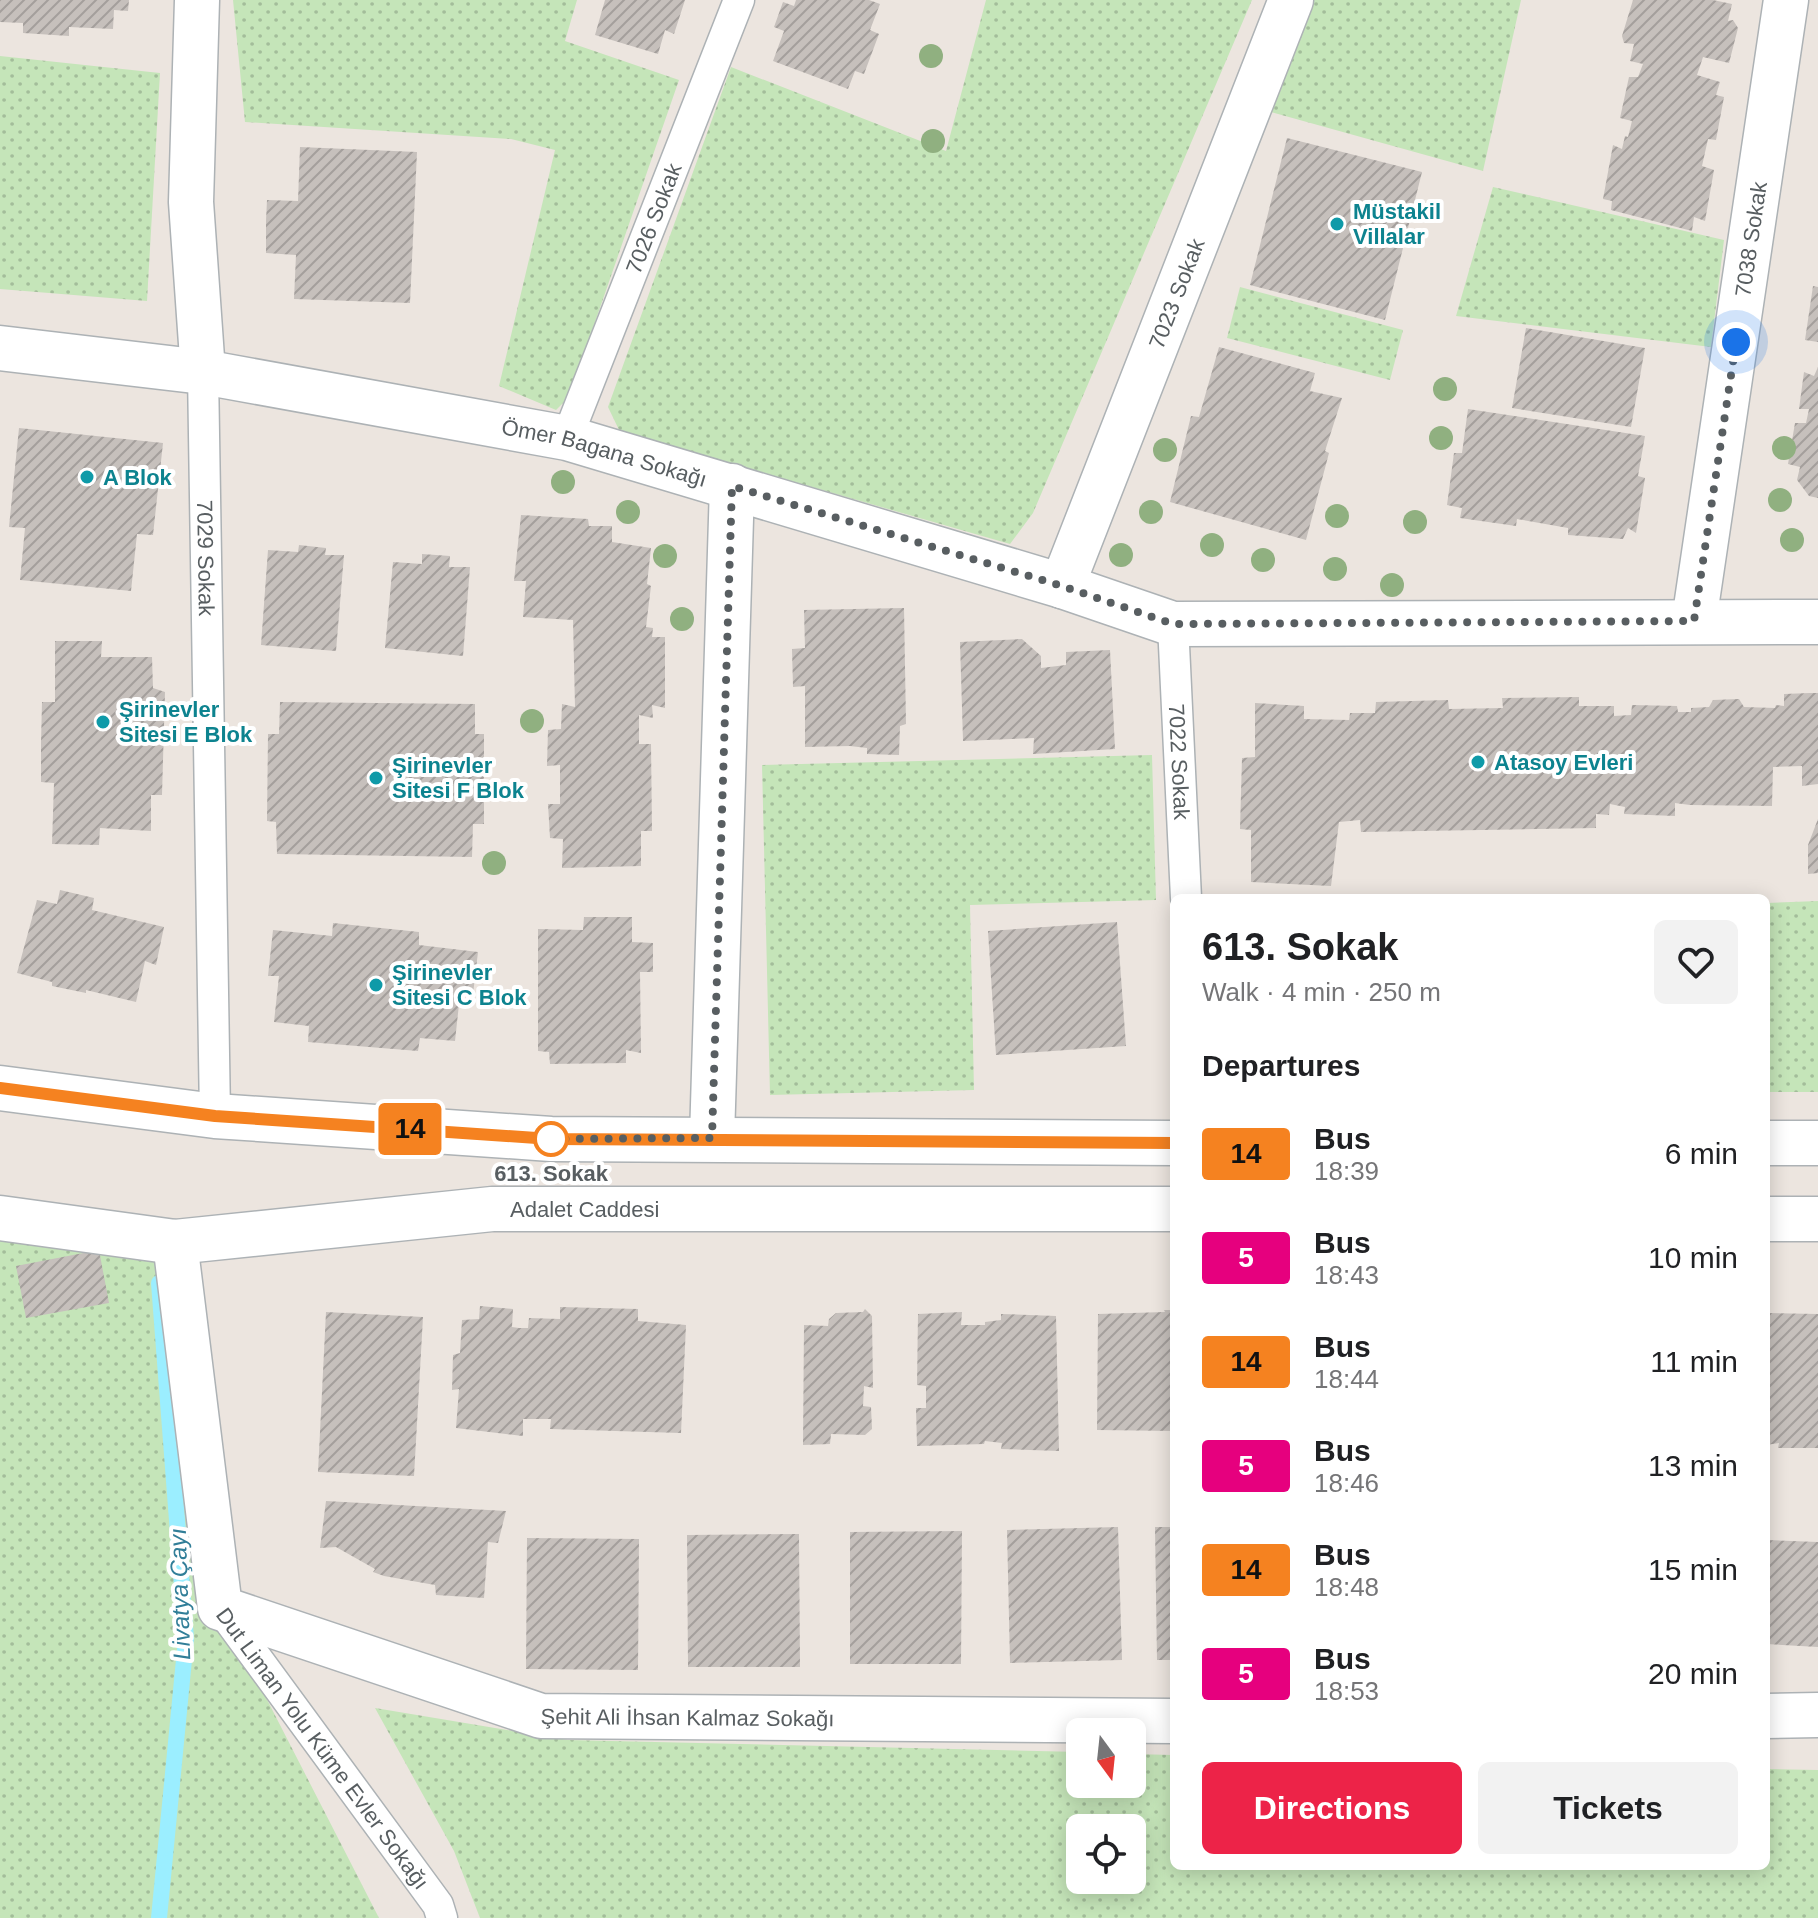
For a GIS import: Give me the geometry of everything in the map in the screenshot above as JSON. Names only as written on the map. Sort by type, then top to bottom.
[{"type":"street","name":"7029 Sokak","points":[[197,0],[191,202],[203,372]]},
{"type":"street","name":"7023 Sokak","points":[[1062,586],[1291,0]]},
{"type":"street","name":"7038 Sokak","points":[[1694,621],[1786,0]]},
{"type":"street","name":"Ömer Bagana Sokağı","points":[[0,348],[203,372],[567,438],[1062,586],[1173,624],[1818,622]]},
{"type":"street","points":[[712,1138],[732,486]]},
{"type":"street","points":[[0,1088],[215,1116],[551,1139],[1170,1143]]},
{"type":"street","points":[[1770,1143],[1818,1143]]},
{"type":"street","name":"Adalet Caddesi","points":[[0,1218],[175,1242],[492,1209],[1170,1209]]},
{"type":"street","points":[[1770,1219],[1818,1219]]},
{"type":"street","name":"Dut Liman Yolu Küme Evler Sokağı","points":[[175,1242],[220,1608]]},
{"type":"street","name":"Şehit Ali İhsan Kalmaz Sokağı","points":[[220,1608],[541,1716],[1170,1721]]},
{"type":"street","points":[[1770,1716],[1818,1715]]},
{"type":"lane","name":"7026 Sokak","points":[[567,438],[739,0]]},
{"type":"lane","name":"7029 Sokak","points":[[203,372],[215,1116]]},
{"type":"lane","name":"7022 Sokak","points":[[1173,624],[1186,894]]},
{"type":"lane","name":"Dut Liman Yolu Küme Evler Sokağı","points":[[220,1608],[438,1905],[442,1918]]},
{"type":"green space","points":[[233,0],[577,0],[565,41],[679,80],[569,397],[556,410],[499,386],[555,150],[511,139],[245,122]]},
{"type":"green space","points":[[986,0],[1252,0],[1033,513],[1010,544],[620,432],[608,407],[731,67],[946,151]]},
{"type":"green space","points":[[1302,0],[1521,0],[1483,171],[1260,109]]},
{"type":"green space","points":[[0,56],[160,73],[147,301],[0,289]]},
{"type":"green space","points":[[1493,187],[1724,240],[1711,347],[1456,316]]},
{"type":"green space","points":[[1240,287],[1403,330],[1390,380],[1227,338]]},
{"type":"green space","points":[[1152,755],[1156,900],[970,905],[974,1090],[770,1095],[762,765]]},
{"type":"green space","points":[[1818,901],[1818,1092],[1770,1092],[1770,903]]},
{"type":"green space","points":[[0,1218],[175,1242],[220,1608],[379,1918],[0,1918]]},
{"type":"green space","points":[[375,1708],[568,1740],[1066,1752],[1066,1798],[1146,1798],[1146,1754],[1170,1755],[1170,1870],[1770,1870],[1770,1769],[1818,1770],[1818,1918],[480,1918],[454,1851]]},
{"type":"building","points":[[0,0],[129,0],[128,11],[114,10],[113,29],[69,27],[69,36],[23,33],[23,23],[0,22]]},
{"type":"building","points":[[605,0],[685,0],[674,34],[665,30],[658,54],[595,35]]},
{"type":"building","points":[[796,0],[869,0],[880,4],[870,30],[879,34],[864,74],[855,71],[848,89],[773,61],[784,31],[774,27],[783,2],[794,6]]},
{"type":"building","points":[[1633,0],[1713,0],[1732,4],[1728,21],[1733,20],[1738,28],[1729,63],[1703,57],[1697,75],[1720,82],[1716,95],[1724,97],[1716,140],[1708,139],[1702,166],[1714,170],[1705,221],[1694,217],[1692,231],[1611,210],[1612,201],[1603,199],[1613,145],[1622,149],[1632,121],[1620,118],[1629,77],[1638,77],[1643,64],[1630,61],[1634,44],[1624,43],[1622,36]]},
{"type":"building","name":"Müstakil Villalar","points":[[1287,138],[1422,172],[1385,320],[1250,285]]},
{"type":"building","points":[[300,147],[417,152],[410,303],[294,299],[296,255],[266,253],[266,221],[267,200],[298,201]]},
{"type":"building","points":[[1813,286],[1818,287],[1818,342],[1805,340]]},
{"type":"building","points":[[1526,328],[1645,348],[1631,427],[1512,408]]},
{"type":"building","points":[[1219,347],[1315,373],[1310,391],[1342,398],[1325,451],[1329,453],[1306,540],[1170,502],[1191,416],[1199,417]]},
{"type":"building","points":[[1818,367],[1818,498],[1809,496],[1797,480],[1800,467],[1788,464],[1795,423],[1806,423],[1809,409],[1799,409],[1804,372],[1814,376]]},
{"type":"building","points":[[1468,409],[1645,436],[1638,476],[1645,478],[1636,533],[1628,528],[1623,539],[1568,535],[1568,528],[1517,519],[1516,526],[1460,518],[1462,508],[1447,505],[1454,453],[1462,453]]},
{"type":"building","name":"A Blok","points":[[19,428],[163,443],[153,535],[137,534],[131,591],[20,580],[25,528],[9,527]]},
{"type":"building","points":[[521,515],[588,519],[589,526],[612,526],[612,542],[651,548],[647,584],[651,586],[646,627],[653,628],[652,637],[665,637],[665,708],[652,705],[653,718],[639,715],[639,744],[651,744],[652,831],[641,831],[641,866],[562,868],[563,839],[550,838],[548,804],[560,804],[560,765],[547,766],[548,730],[561,729],[562,704],[575,707],[573,620],[523,617],[526,581],[514,581]]},
{"type":"building","points":[[299,545],[326,548],[325,555],[344,555],[336,651],[261,645],[268,550],[298,552]]},
{"type":"building","points":[[422,554],[450,556],[449,567],[470,567],[463,656],[385,648],[393,562],[422,564]]},
{"type":"building","points":[[904,608],[906,724],[900,726],[899,755],[867,754],[867,748],[850,746],[805,747],[805,686],[793,687],[792,649],[805,648],[804,610]]},
{"type":"building","points":[[1022,639],[1041,656],[1041,668],[1066,665],[1066,652],[1110,650],[1115,749],[1033,754],[1034,738],[963,741],[960,642]]},
{"type":"building","name":"Şirinevler Sitesi E Blok","points":[[55,641],[102,641],[101,657],[152,657],[153,688],[165,692],[162,795],[151,795],[151,831],[100,828],[99,845],[52,844],[54,783],[41,782],[41,743],[42,702],[55,702]]},
{"type":"building","points":[[1818,693],[1818,784],[1802,786],[1802,766],[1773,767],[1772,806],[1675,803],[1675,816],[1624,814],[1625,807],[1610,804],[1609,815],[1596,814],[1596,828],[1361,832],[1360,820],[1339,822],[1331,886],[1251,882],[1251,830],[1240,829],[1242,758],[1255,757],[1255,703],[1304,706],[1304,719],[1349,720],[1350,713],[1375,713],[1376,702],[1448,700],[1449,709],[1503,708],[1502,698],[1579,697],[1579,706],[1614,706],[1614,716],[1631,715],[1632,705],[1677,706],[1678,712],[1691,712],[1691,708],[1709,707],[1713,700],[1739,699],[1744,707],[1775,708],[1776,705],[1784,706],[1784,694]]},
{"type":"building","name":"Şirinevler Sitesi F Blok","points":[[280,702],[475,704],[475,734],[484,734],[484,824],[473,824],[472,857],[277,854],[276,822],[267,821],[268,734],[279,734]]},
{"type":"building","points":[[1818,819],[1818,873],[1808,874],[1808,845]]},
{"type":"building","points":[[60,890],[94,898],[92,910],[164,927],[156,965],[145,961],[136,1002],[86,990],[86,993],[52,986],[52,982],[17,973],[37,900],[57,904]]},
{"type":"building","points":[[584,917],[632,917],[632,942],[653,943],[653,972],[640,972],[641,1053],[626,1050],[626,1063],[550,1064],[549,1052],[538,1051],[538,929],[583,930]]},
{"type":"building","points":[[1117,922],[1126,1046],[996,1055],[988,931]]},
{"type":"building","name":"Şirinevler Sitesi C Blok","points":[[333,923],[419,932],[419,945],[478,952],[473,994],[460,995],[455,1041],[420,1038],[418,1051],[308,1042],[309,1026],[274,1022],[279,976],[268,976],[273,930],[332,936]]},
{"type":"building","points":[[99,1250],[109,1303],[26,1318],[16,1266]]},
{"type":"building","points":[[480,1306],[513,1309],[512,1327],[519,1328],[528,1328],[529,1318],[560,1319],[560,1307],[638,1309],[638,1321],[686,1325],[681,1433],[550,1429],[551,1419],[523,1419],[523,1436],[456,1428],[459,1389],[452,1390],[453,1355],[460,1353],[462,1320],[479,1319]]},
{"type":"building","points":[[865,1309],[872,1316],[873,1388],[864,1386],[863,1406],[871,1407],[872,1429],[865,1435],[831,1434],[830,1444],[803,1445],[804,1325],[828,1326],[829,1319],[836,1313],[863,1312]]},
{"type":"building","points":[[1170,1310],[1170,1431],[1097,1430],[1098,1314]]},
{"type":"building","points":[[326,1312],[423,1317],[414,1476],[318,1472]]},
{"type":"building","points":[[962,1312],[961,1325],[985,1325],[985,1322],[1001,1320],[1001,1314],[1056,1316],[1059,1451],[1001,1449],[1002,1443],[985,1441],[984,1444],[917,1446],[916,1408],[926,1408],[926,1386],[917,1385],[918,1314]]},
{"type":"building","points":[[1770,1313],[1818,1314],[1818,1448],[1778,1448],[1779,1443],[1770,1444]]},
{"type":"building","points":[[326,1501],[506,1511],[498,1543],[488,1542],[484,1598],[436,1595],[435,1585],[384,1576],[336,1547],[320,1548]]},
{"type":"building","points":[[1118,1527],[1122,1660],[1010,1663],[1007,1530]]},
{"type":"building","points":[[1155,1527],[1170,1527],[1170,1660],[1157,1660]]},
{"type":"building","points":[[962,1531],[961,1664],[850,1664],[850,1532]]},
{"type":"building","points":[[799,1534],[800,1667],[688,1667],[687,1535]]},
{"type":"building","points":[[527,1538],[639,1539],[638,1670],[526,1669]]},
{"type":"building","points":[[1770,1540],[1818,1542],[1818,1647],[1770,1644]]},
{"type":"waterway","name":"Livatya Çayı","points":[[159,1283],[186,1639],[159,1918]]},
{"type":"bus line","name":"14","points":[[0,1088],[215,1116],[551,1139],[1170,1143]]},
{"type":"place","name":"Müstakil Villalar","points":[[1337,224]]},
{"type":"place","name":"A Blok","points":[[87,477]]},
{"type":"place","name":"Şirinevler Sitesi E Blok","points":[[103,722]]},
{"type":"place","name":"Atasoy Evleri","points":[[1478,762]]},
{"type":"place","name":"Şirinevler Sitesi F Blok","points":[[376,778]]},
{"type":"place","name":"Şirinevler Sitesi C Blok","points":[[376,985]]},
{"type":"place","name":"613. Sokak","points":[[551,1139]]},
{"type":"route","points":[[551,1139],[712,1138],[732,486],[1062,586],[1173,624],[1694,621],[1736,342]]}]
